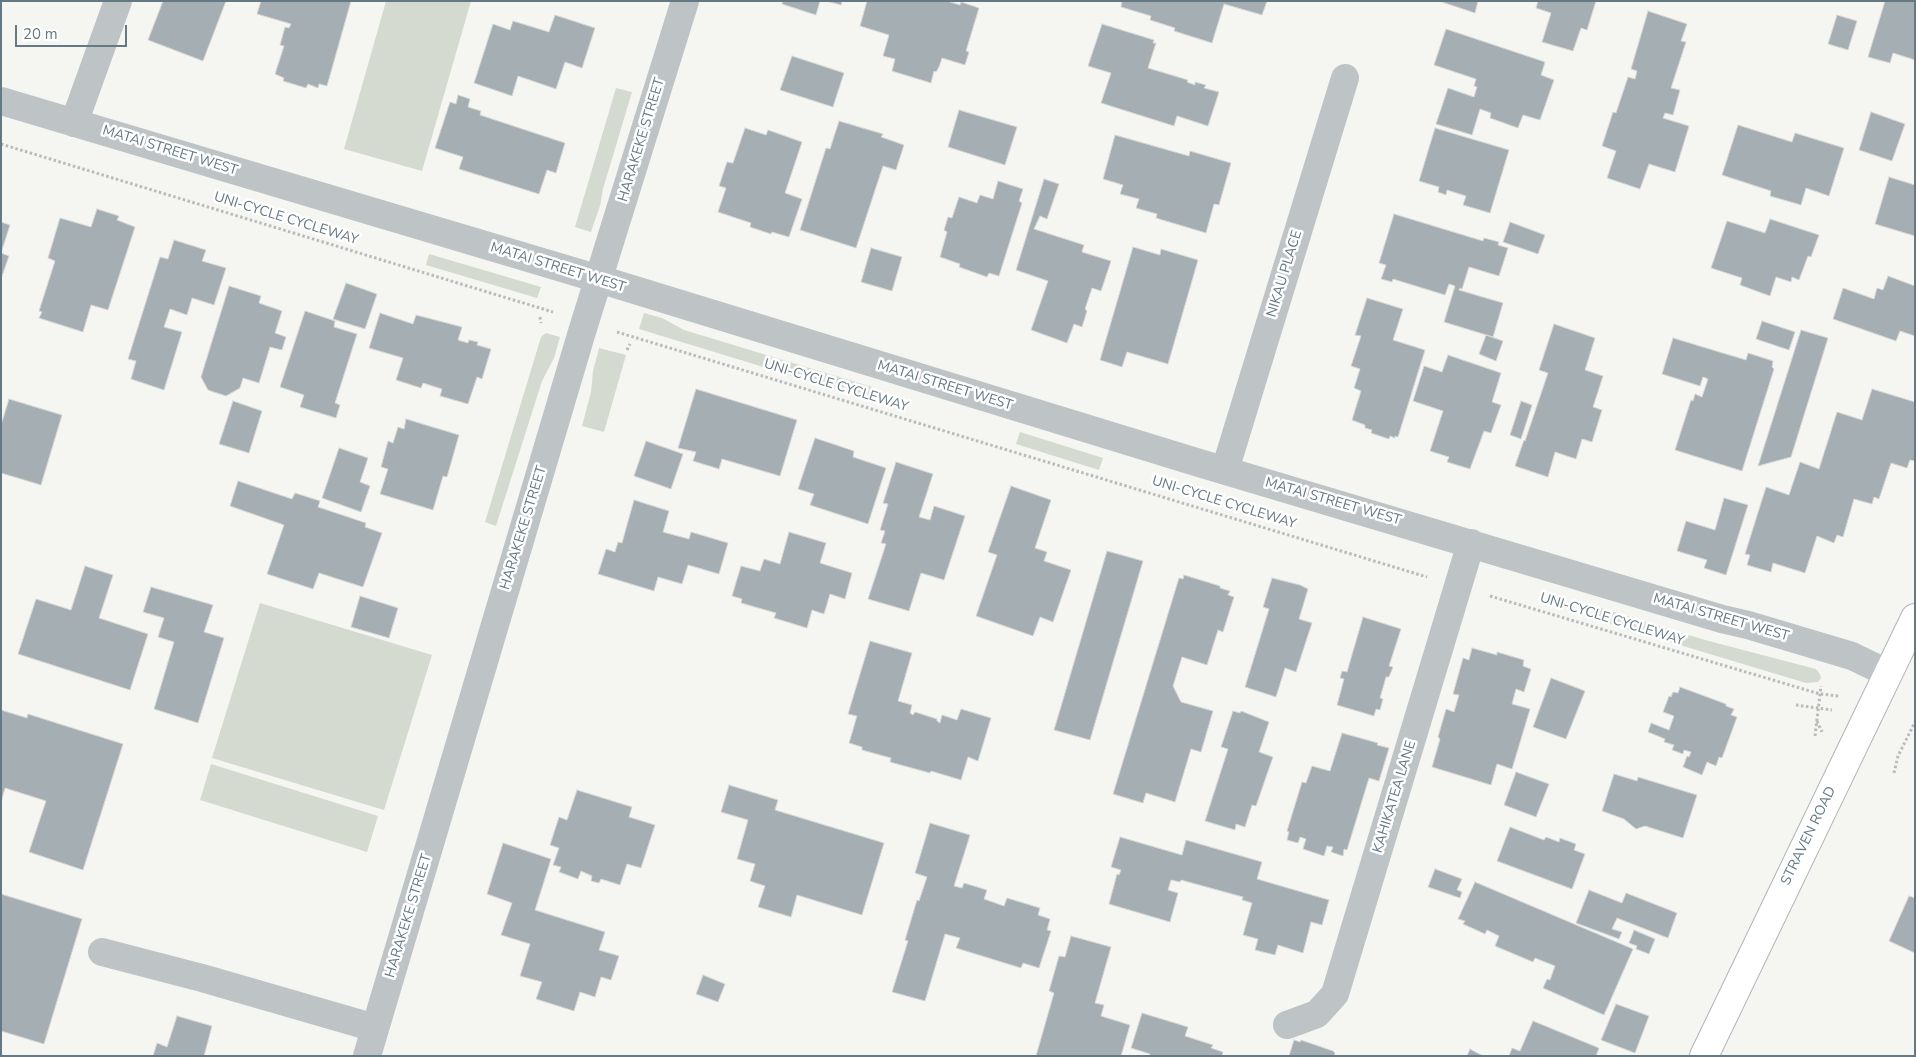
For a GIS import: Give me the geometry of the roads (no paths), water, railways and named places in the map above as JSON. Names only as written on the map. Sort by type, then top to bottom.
[{"type":"main road","name":"STRAVEN ROAD","points":[[1704,1056],[1915,618]]},
{"type":"street","points":[[74,123],[118,1]]},
{"type":"street","name":"HARAKEKE STREET","points":[[367,1056],[581,335],[685,1]]},
{"type":"street","name":"NIKAU PLACE","points":[[1226,470],[1345,78]]},
{"type":"street","name":"MATAI STREET WEST","points":[[1,100],[1722,619],[1852,656],[1888,673]]},
{"type":"street","name":"KAHIKATEA LANE","points":[[1287,1025],[1317,1014],[1335,994],[1470,543]]},
{"type":"street","points":[[102,952],[202,978],[375,1028]]}]
